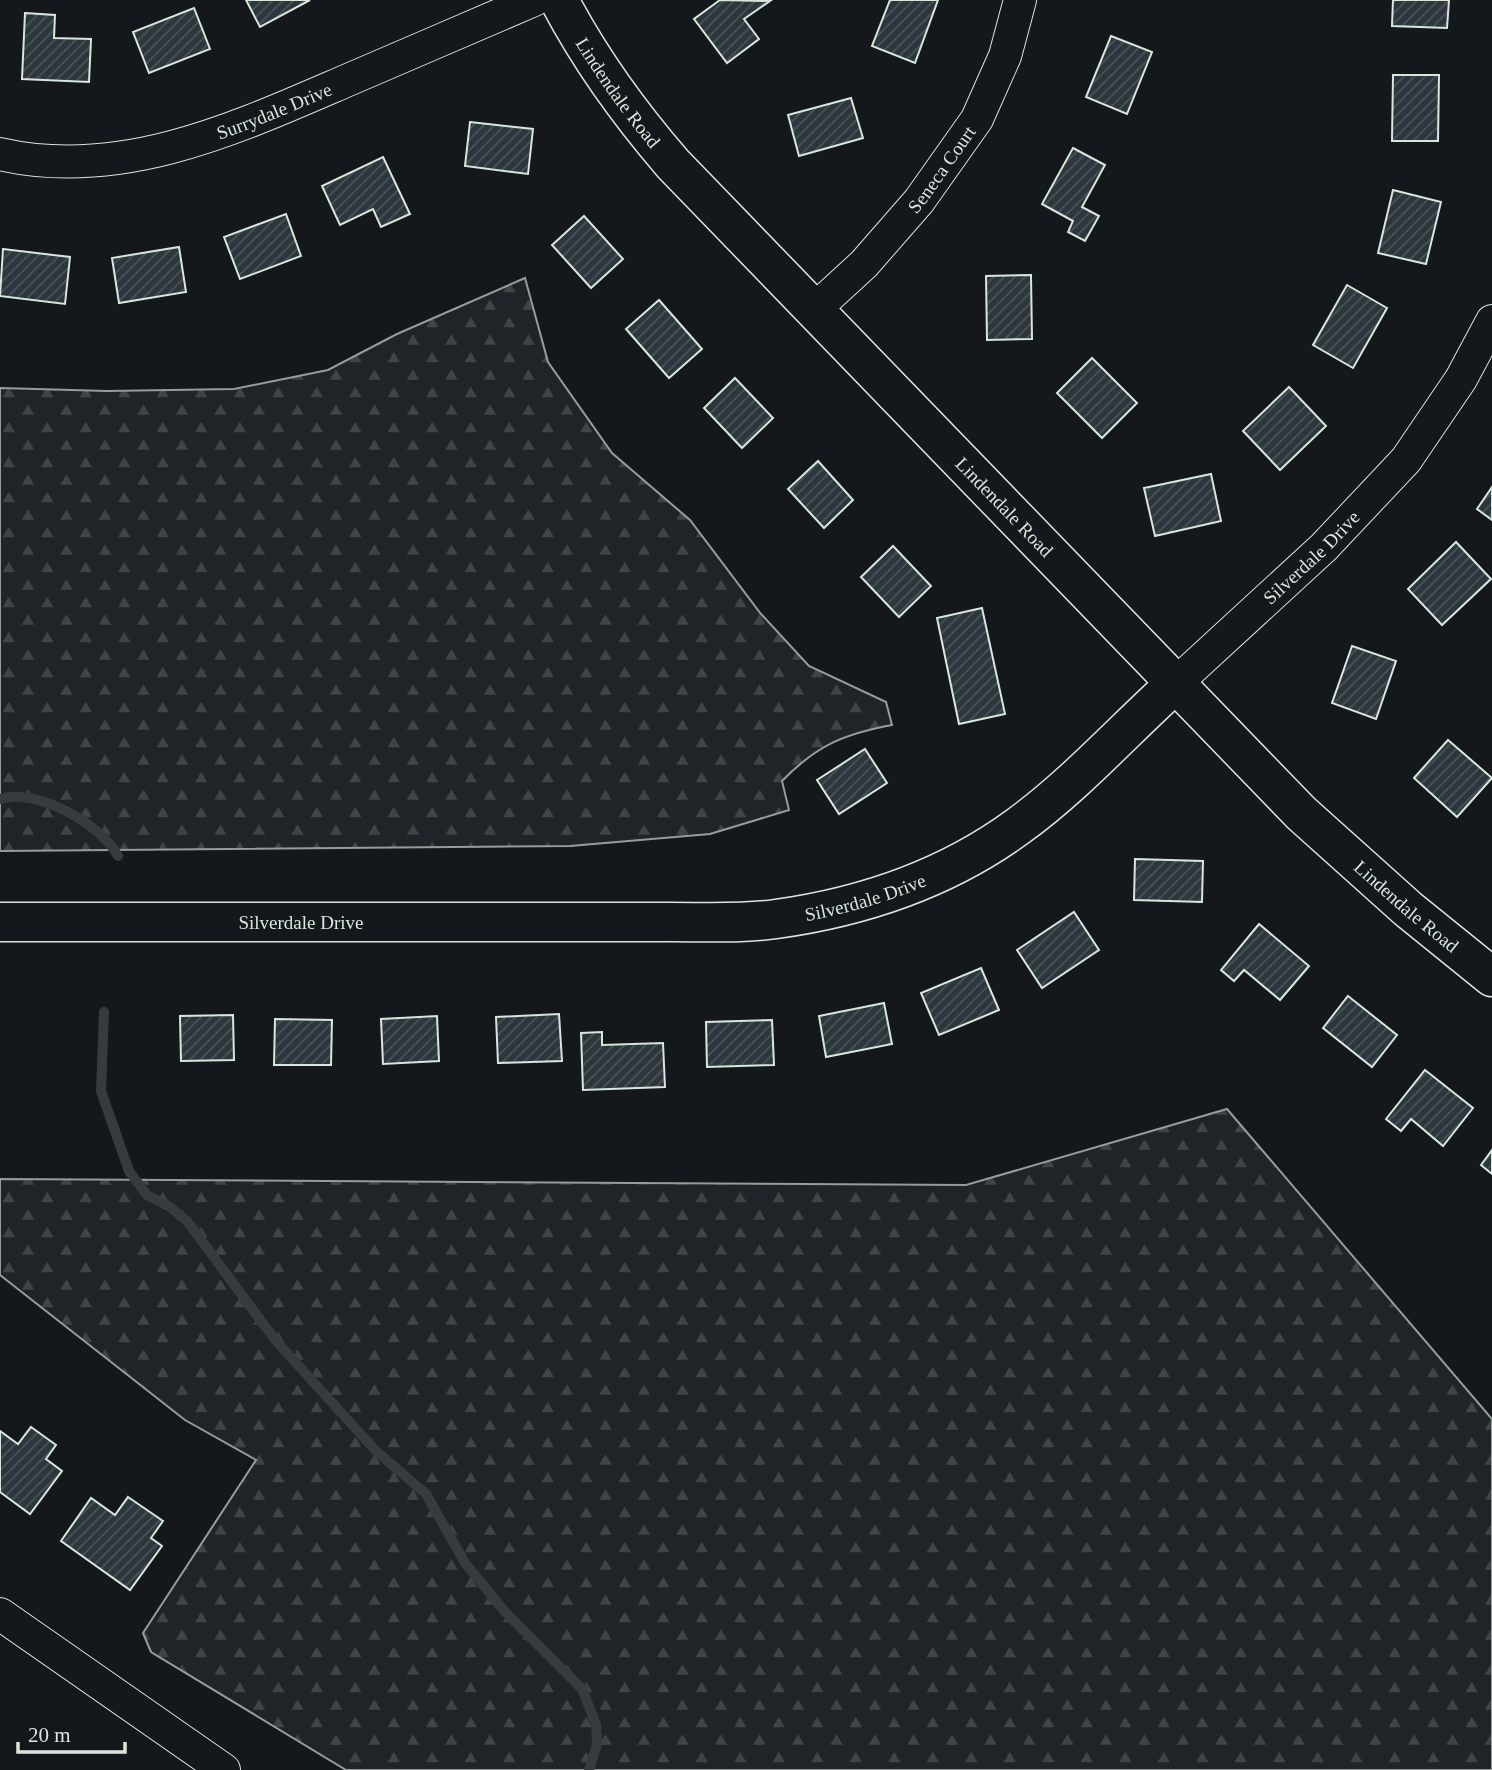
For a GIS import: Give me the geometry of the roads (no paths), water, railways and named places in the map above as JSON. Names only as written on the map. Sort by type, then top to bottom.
[{"type":"street","name":"Surrydale Drive","points":[[0,154],[71,162],[123,157],[187,144],[249,122],[534,0]]},
{"type":"street","name":"Lindendale Road","points":[[559,0],[588,55],[627,111],[673,164],[1301,813],[1408,909],[1492,977]]},
{"type":"street","name":"Seneca Court","points":[[815,309],[864,264],[919,201],[977,119],[1004,56],[1020,0]]},
{"type":"street","name":"Silverdale Drive","points":[[0,922],[774,920],[830,909],[910,885],[966,860],[1017,827],[1324,547],[1406,460],[1461,379],[1492,321]]},
{"type":"street","points":[[0,1614],[223,1770]]},
{"type":"waterway","points":[[0,799],[31,798],[66,811],[97,832],[118,856]]},
{"type":"waterway","points":[[104,1012],[101,1091],[129,1171],[147,1195],[170,1207],[187,1221],[276,1341],[376,1451],[426,1494],[465,1563],[506,1613],[582,1689],[596,1724],[597,1744],[589,1770]]}]
